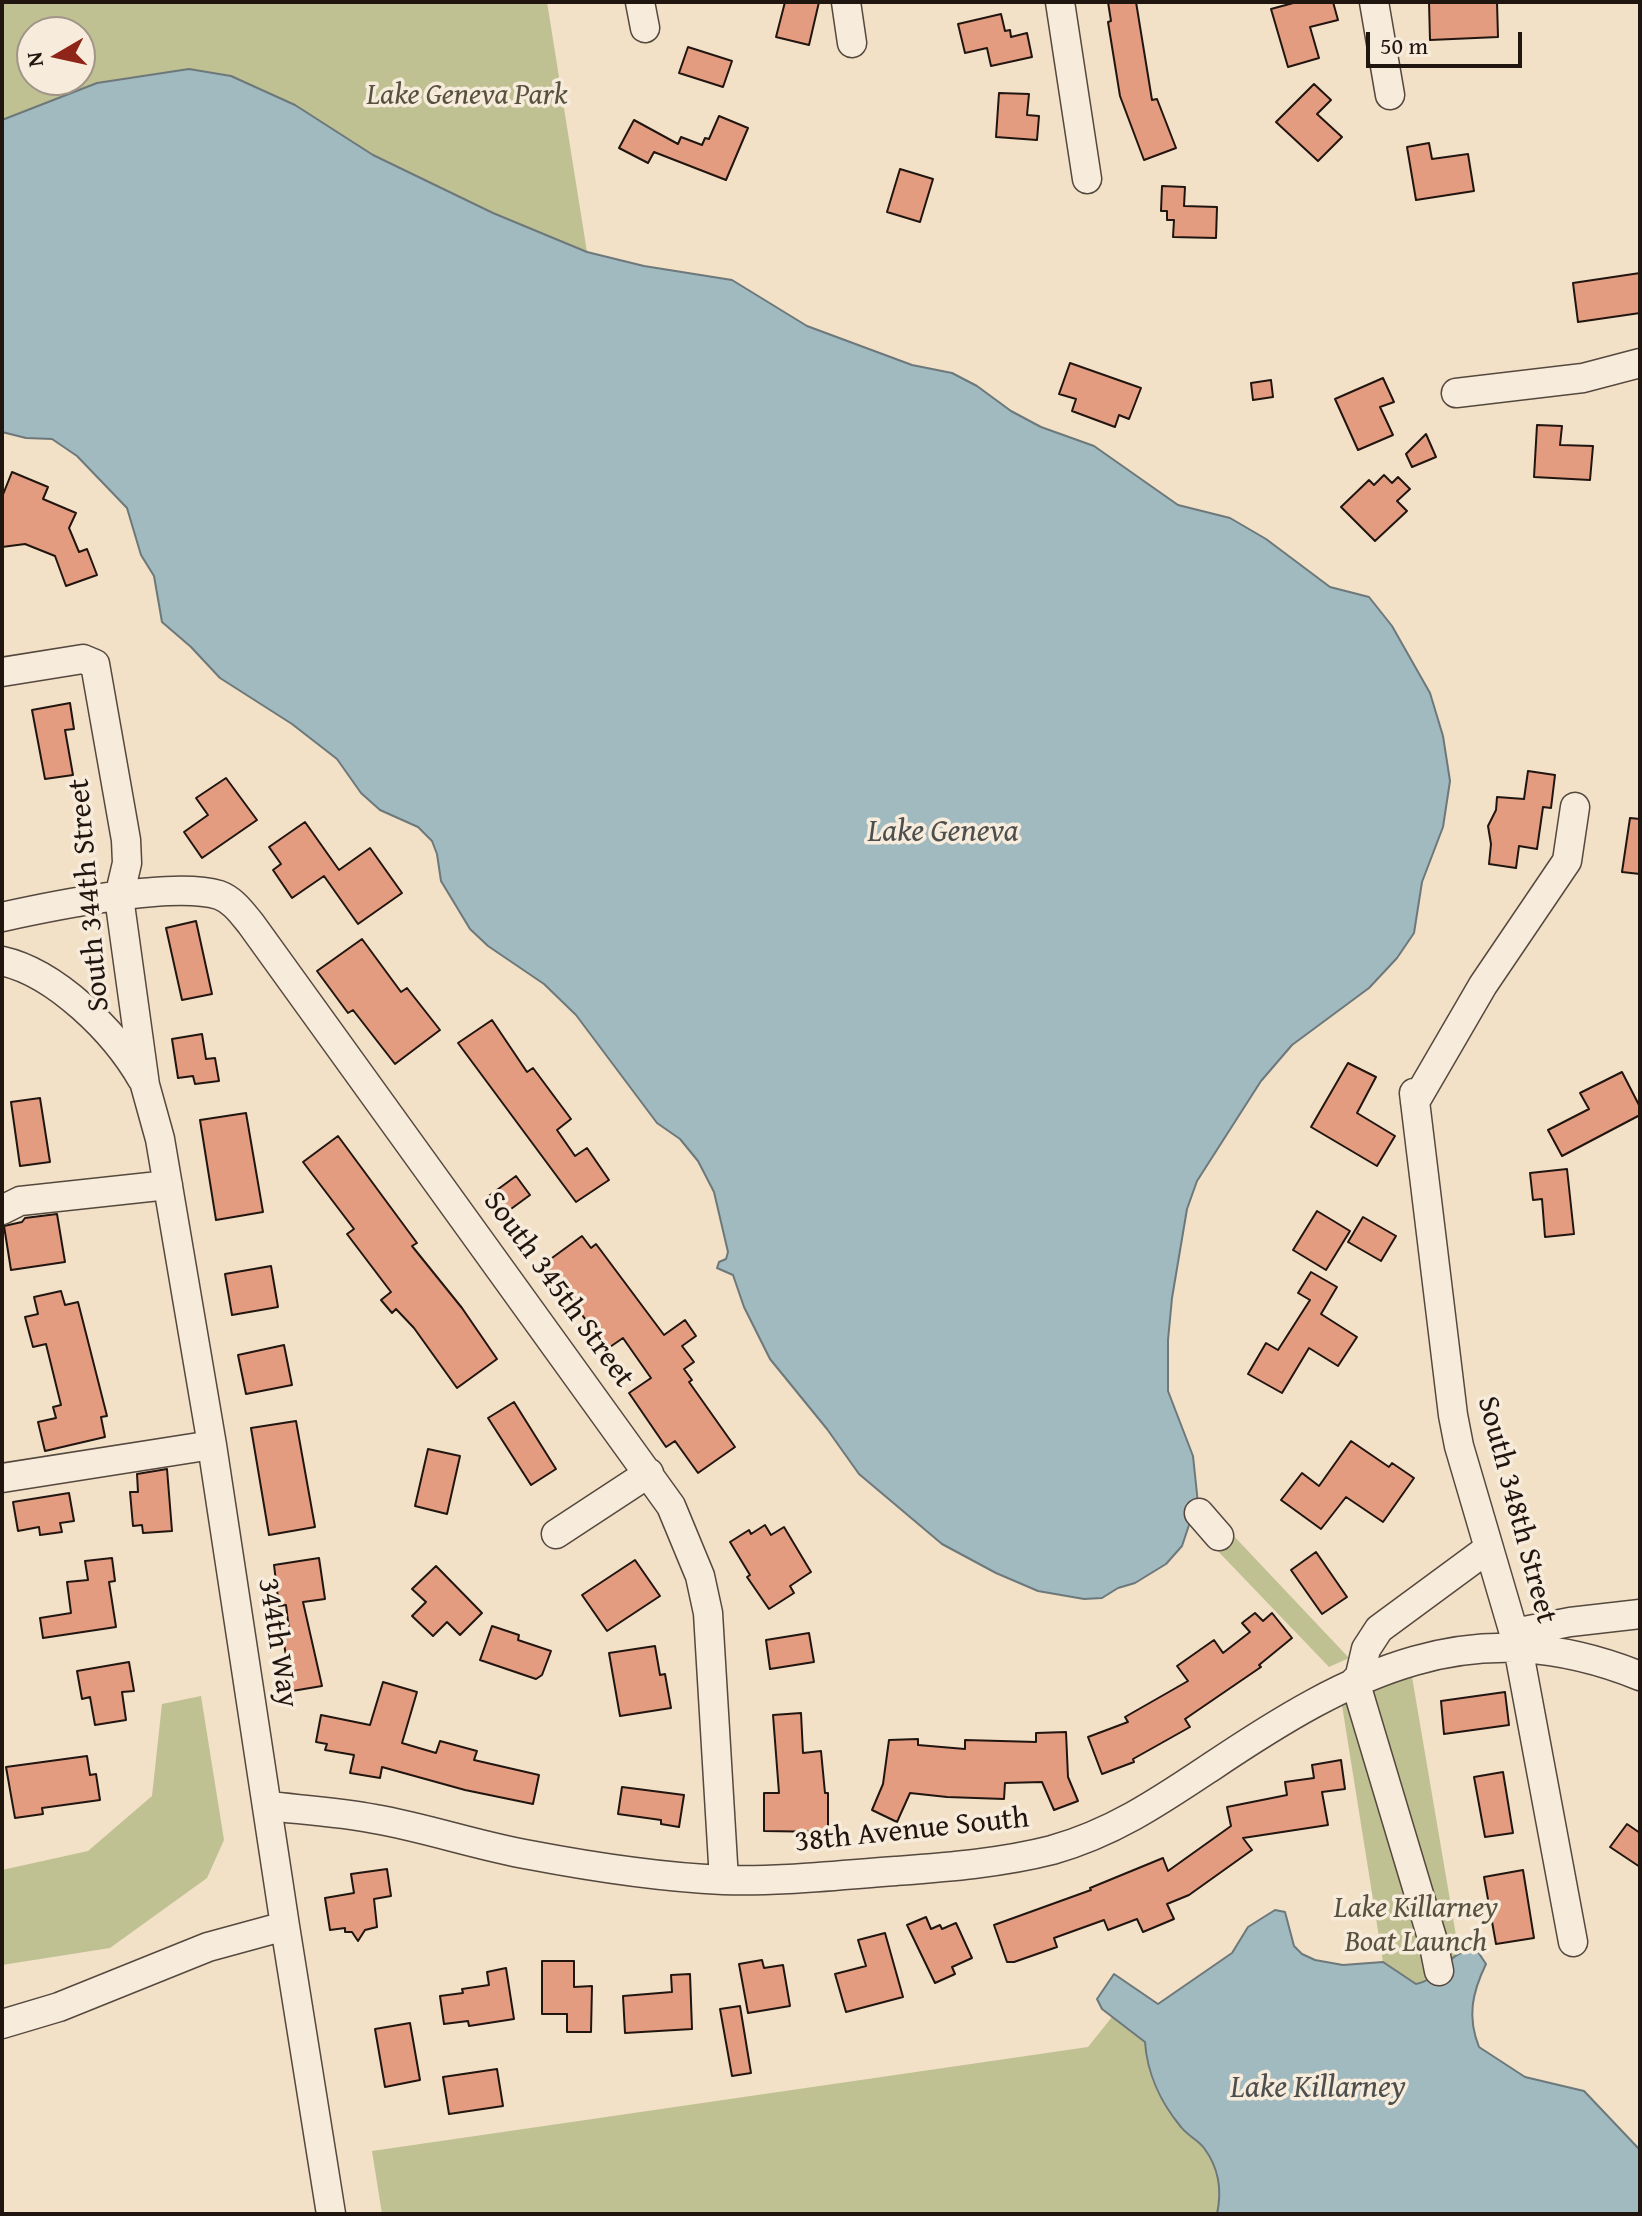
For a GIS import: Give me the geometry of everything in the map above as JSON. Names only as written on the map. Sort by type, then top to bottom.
[{"type":"street","points":[[846,2],[852,43]]},
{"type":"street","points":[[1060,2],[1087,179]]},
{"type":"street","points":[[1374,2],[1390,95]]},
{"type":"street","points":[[1456,393],[1583,378],[1640,363]]},
{"type":"street","name":"South 344th Street","points":[[2,672],[83,659],[95,664],[126,840],[127,863],[119,897],[145,1085]]},
{"type":"street","name":"South 348th Street","points":[[1573,1942],[1516,1640],[1459,1446],[1453,1415],[1414,1097],[1483,985],[1567,861],[1575,807]]},
{"type":"street","name":"South 345th Street","points":[[2,917],[119,897],[176,891],[218,895],[238,909],[671,1506],[700,1576],[708,1613],[724,1880]]},
{"type":"street","points":[[2,961],[27,969],[70,997],[133,1064],[145,1085]]},
{"type":"street","name":"344th Way","points":[[145,1085],[160,1139],[212,1445],[331,2214]]},
{"type":"street","points":[[2,1210],[20,1201],[168,1185]]},
{"type":"street","points":[[2,1478],[212,1445]]},
{"type":"street","points":[[556,1534],[649,1473]]},
{"type":"street","points":[[1199,1513],[1219,1536]]},
{"type":"street","points":[[1439,1971],[1357,1680],[1366,1649],[1379,1629],[1489,1548]]},
{"type":"street","points":[[1516,1640],[1570,1622],[1640,1614]]},
{"type":"street","points":[[1516,1640],[1640,1676]]},
{"type":"street","name":"38th Avenue South","points":[[268,1806],[380,1819],[550,1859],[724,1880],[962,1866],[1019,1857],[1079,1842],[1134,1818],[1258,1737],[1357,1680],[1426,1656],[1516,1640]]},
{"type":"street","points":[[2,2024],[59,2007],[208,1947],[285,1926]]},
{"type":"green space","name":"Lake Geneva Park","points":[[2,2],[547,2],[587,252],[493,213],[373,155],[295,105],[189,69],[96,83],[96,16],[16,16],[16,96],[64,96],[2,120]]},
{"type":"green space","points":[[1197,1497],[1349,1658],[1329,1667],[1190,1522],[1199,1513]]},
{"type":"green space","name":"Lake Killarney Boat Launch","points":[[1411,1671],[1459,1953],[1429,1979],[1416,1984],[1383,1962],[1341,1699]]},
{"type":"green space","points":[[201,1696],[224,1840],[207,1878],[110,1948],[2,1965],[2,1870],[88,1851],[152,1796],[162,1704]]},
{"type":"green space","points":[[1112,2017],[1145,2042],[1152,2076],[1161,2098],[1181,2127],[1202,2145],[1209,2156],[1218,2180],[1217,2214],[382,2214],[372,2151],[1088,2047]]},
{"type":"water","name":"Lake Geneva","points":[[189,69],[231,76],[295,105],[373,155],[493,213],[587,252],[644,266],[732,280],[807,326],[912,365],[952,373],[1041,427],[1094,446],[1178,505],[1230,518],[1266,539],[1330,587],[1369,597],[1392,626],[1430,693],[1443,736],[1450,781],[1443,827],[1422,882],[1414,933],[1397,958],[1369,988],[1292,1045],[1261,1081],[1197,1181],[1187,1209],[1172,1298],[1168,1391],[1193,1456],[1199,1513],[1190,1522],[1182,1546],[1166,1564],[1102,1598],[1084,1599],[1038,1591],[942,1544],[859,1474],[770,1359],[744,1307],[733,1275],[717,1268],[728,1252],[714,1192],[698,1161],[680,1139],[657,1123],[576,1015],[544,984],[488,946],[470,929],[441,881],[432,841],[418,827],[380,810],[361,793],[337,759],[292,724],[220,678],[162,622],[154,576],[141,555],[127,508],[77,456],[52,439],[26,438],[2,432],[2,120],[64,96],[96,96],[97,83]]},
{"type":"water","name":"Lake Killarney","points":[[1275,1910],[1285,1912],[1294,1946],[1302,1954],[1315,1960],[1343,1965],[1383,1962],[1416,1984],[1433,1977],[1457,1955],[1476,1949],[1486,1964],[1477,1985],[1472,2015],[1479,2047],[1525,2077],[1584,2091],[1640,2150],[1640,2214],[1217,2214],[1218,2180],[1209,2156],[1202,2145],[1181,2127],[1161,2098],[1152,2076],[1145,2042],[1102,2009],[1097,1999],[1114,1974],[1158,2004],[1232,1953],[1248,1927]]},
{"type":"building","points":[[785,2],[819,2],[809,45],[776,37]]},
{"type":"building","points":[[1108,2],[1136,2],[1152,100],[1157,99],[1176,148],[1144,160],[1120,96],[1108,22],[1111,21]]},
{"type":"building","points":[[1297,2],[1333,2],[1338,20],[1310,27],[1319,58],[1288,67],[1271,9]]},
{"type":"building","points":[[1429,2],[1497,2],[1498,37],[1430,40]]},
{"type":"building","points":[[1001,14],[1005,31],[1010,30],[1011,37],[1027,33],[1032,57],[991,66],[987,48],[965,53],[958,24]]},
{"type":"building","points":[[688,47],[732,61],[723,87],[679,73]]},
{"type":"building","points":[[1314,84],[1331,100],[1317,114],[1342,137],[1318,161],[1276,122]]},
{"type":"building","points":[[999,93],[1029,94],[1027,115],[1039,116],[1037,140],[996,137]]},
{"type":"building","points":[[719,116],[748,128],[726,180],[654,152],[648,163],[619,148],[634,120],[678,144],[681,137],[702,145],[705,138],[709,139]]},
{"type":"building","points":[[1429,143],[1432,159],[1468,154],[1474,191],[1416,200],[1407,147]]},
{"type":"building","points":[[900,169],[933,179],[920,222],[887,212]]},
{"type":"building","points":[[1162,186],[1185,187],[1184,206],[1217,207],[1216,238],[1173,237],[1174,220],[1167,220],[1167,211],[1161,211]]},
{"type":"building","points":[[1640,273],[1640,313],[1578,322],[1573,283]]},
{"type":"building","points":[[1070,363],[1141,388],[1129,419],[1119,415],[1115,427],[1072,411],[1076,399],[1059,394]]},
{"type":"building","points":[[1383,378],[1394,402],[1380,407],[1393,435],[1358,450],[1335,399]]},
{"type":"building","points":[[1271,380],[1273,397],[1253,400],[1251,383]]},
{"type":"building","points":[[1537,425],[1562,426],[1560,445],[1593,446],[1590,480],[1534,477]]},
{"type":"building","points":[[1426,434],[1436,457],[1412,467],[1406,454]]},
{"type":"building","points":[[12,472],[48,487],[43,499],[76,513],[69,528],[79,552],[87,549],[97,575],[66,586],[55,556],[25,544],[2,547],[2,497]]},
{"type":"building","points":[[1384,475],[1392,483],[1398,477],[1410,489],[1397,501],[1407,511],[1375,541],[1341,507],[1369,480],[1374,485]]},
{"type":"building","points":[[70,703],[74,729],[65,730],[73,775],[45,779],[32,710]]},
{"type":"building","points":[[1528,771],[1555,775],[1551,808],[1543,807],[1537,849],[1519,846],[1516,868],[1489,864],[1491,844],[1488,826],[1496,810],[1497,797],[1524,799]]},
{"type":"building","points":[[226,778],[257,820],[202,858],[184,832],[208,815],[196,798]]},
{"type":"building","points":[[1630,818],[1640,819],[1640,874],[1622,872]]},
{"type":"building","points":[[305,822],[339,870],[370,848],[402,893],[358,924],[324,876],[292,898],[273,870],[281,864],[269,847]]},
{"type":"building","points":[[196,921],[212,994],[182,1000],[166,928]]},
{"type":"building","points":[[362,939],[401,992],[407,988],[440,1030],[395,1064],[353,1010],[348,1013],[317,971]]},
{"type":"building","points":[[492,1020],[527,1072],[533,1068],[571,1119],[557,1130],[575,1156],[587,1148],[609,1180],[576,1202],[458,1043]]},
{"type":"building","points":[[202,1034],[206,1059],[215,1058],[219,1081],[195,1084],[193,1076],[178,1078],[172,1039]]},
{"type":"building","points":[[1348,1063],[1376,1077],[1357,1113],[1395,1136],[1377,1166],[1311,1127]]},
{"type":"building","points":[[1622,1072],[1640,1107],[1640,1115],[1562,1156],[1548,1130],[1589,1109],[1580,1093]]},
{"type":"building","points":[[40,1098],[50,1162],[20,1166],[11,1102]]},
{"type":"building","points":[[246,1113],[263,1212],[216,1220],[200,1120]]},
{"type":"building","points":[[338,1136],[417,1243],[412,1246],[462,1308],[497,1359],[457,1388],[414,1328],[396,1309],[392,1313],[381,1300],[391,1292],[347,1234],[354,1229],[303,1162]]},
{"type":"building","points":[[1567,1169],[1574,1234],[1545,1237],[1542,1199],[1533,1200],[1530,1173]]},
{"type":"building","points":[[516,1176],[530,1195],[500,1217],[486,1198]]},
{"type":"building","points":[[1317,1211],[1350,1231],[1326,1270],[1293,1250]]},
{"type":"building","points":[[57,1214],[65,1262],[11,1270],[4,1226],[22,1222],[25,1218]]},
{"type":"building","points":[[1363,1217],[1396,1236],[1381,1261],[1348,1242]]},
{"type":"building","points":[[582,1236],[591,1248],[596,1244],[664,1335],[685,1320],[696,1336],[682,1346],[694,1362],[684,1369],[692,1380],[689,1382],[735,1447],[698,1473],[675,1441],[666,1447],[629,1393],[651,1378],[623,1338],[607,1349],[569,1297],[566,1299],[541,1266]]},
{"type":"building","points":[[271,1266],[278,1307],[232,1315],[225,1274]]},
{"type":"building","points":[[1311,1272],[1337,1287],[1321,1314],[1357,1337],[1338,1366],[1309,1348],[1282,1393],[1248,1374],[1266,1343],[1278,1350],[1310,1300],[1298,1293]]},
{"type":"building","points":[[61,1291],[65,1305],[78,1302],[107,1416],[101,1417],[105,1437],[45,1451],[38,1422],[56,1418],[53,1407],[61,1405],[46,1344],[33,1347],[25,1317],[38,1314],[34,1297]]},
{"type":"building","points":[[284,1345],[292,1385],[246,1394],[238,1355]]},
{"type":"building","points":[[514,1402],[556,1469],[531,1485],[488,1418]]},
{"type":"building","points":[[296,1421],[315,1527],[269,1535],[251,1428]]},
{"type":"building","points":[[1351,1441],[1389,1467],[1392,1463],[1414,1478],[1383,1522],[1346,1497],[1321,1529],[1281,1500],[1302,1473],[1319,1486]]},
{"type":"building","points":[[428,1449],[460,1456],[447,1514],[415,1506]]},
{"type":"building","points":[[167,1469],[172,1531],[143,1533],[142,1525],[133,1526],[130,1492],[138,1492],[137,1474]]},
{"type":"building","points":[[69,1493],[74,1521],[60,1523],[62,1532],[40,1535],[39,1527],[18,1531],[13,1502]]},
{"type":"building","points":[[765,1525],[771,1535],[784,1527],[811,1572],[790,1586],[794,1593],[769,1609],[747,1577],[750,1575],[730,1542],[749,1530],[751,1534]]},
{"type":"building","points":[[1316,1552],[1347,1597],[1322,1614],[1291,1570]]},
{"type":"building","points":[[112,1558],[115,1581],[109,1582],[116,1627],[43,1638],[40,1618],[71,1613],[67,1582],[88,1580],[85,1561]]},
{"type":"building","points":[[319,1558],[325,1599],[303,1602],[322,1686],[292,1691],[283,1638],[290,1637],[286,1605],[279,1606],[274,1565]]},
{"type":"building","points":[[635,1560],[660,1596],[607,1631],[582,1595]]},
{"type":"building","points":[[436,1566],[482,1613],[460,1635],[447,1622],[433,1636],[412,1616],[426,1602],[412,1589]]},
{"type":"building","points":[[1255,1613],[1263,1621],[1272,1613],[1292,1638],[1259,1665],[1261,1667],[1185,1719],[1190,1727],[1133,1759],[1134,1762],[1102,1774],[1088,1737],[1128,1722],[1125,1717],[1188,1681],[1177,1666],[1214,1640],[1223,1653],[1250,1632],[1242,1623]]},
{"type":"building","points":[[492,1626],[519,1635],[518,1640],[551,1651],[542,1675],[536,1679],[480,1660]]},
{"type":"building","points":[[809,1633],[814,1662],[770,1669],[766,1640]]},
{"type":"building","points":[[655,1646],[660,1675],[665,1674],[671,1708],[620,1716],[609,1653]]},
{"type":"building","points":[[129,1662],[134,1691],[122,1692],[126,1720],[95,1725],[90,1697],[82,1699],[77,1671]]},
{"type":"building","points":[[383,1682],[417,1692],[402,1743],[436,1753],[440,1741],[477,1751],[474,1760],[539,1775],[533,1804],[465,1790],[382,1767],[380,1778],[350,1773],[354,1755],[325,1750],[327,1744],[316,1742],[321,1715],[370,1725]]},
{"type":"building","points":[[1505,1692],[1509,1725],[1444,1734],[1441,1701]]},
{"type":"building","points":[[801,1713],[803,1753],[821,1751],[825,1793],[828,1793],[828,1832],[764,1831],[764,1793],[779,1793],[773,1715]]},
{"type":"building","points":[[1066,1732],[1068,1777],[1078,1801],[1054,1810],[1042,1782],[1005,1783],[1004,1799],[910,1793],[897,1822],[872,1810],[883,1784],[889,1740],[918,1739],[918,1745],[965,1749],[965,1740],[1036,1742],[1036,1733]]},
{"type":"building","points":[[87,1756],[90,1775],[96,1774],[100,1800],[42,1808],[43,1814],[15,1818],[6,1767]]},
{"type":"building","points":[[1341,1760],[1345,1789],[1322,1792],[1328,1825],[1243,1838],[1252,1850],[1189,1895],[1167,1904],[1174,1919],[1143,1932],[1137,1919],[1108,1930],[1104,1920],[1054,1938],[1057,1947],[1007,1962],[994,1925],[1091,1890],[1163,1858],[1168,1871],[1231,1826],[1227,1807],[1287,1795],[1285,1782],[1314,1778],[1312,1765]]},
{"type":"building","points":[[1503,1772],[1513,1833],[1485,1837],[1474,1777]]},
{"type":"building","points":[[622,1787],[684,1795],[679,1827],[661,1824],[661,1820],[618,1814]]},
{"type":"building","points":[[1627,1824],[1640,1833],[1640,1867],[1610,1847]]},
{"type":"building","points":[[387,1869],[391,1896],[374,1899],[377,1927],[365,1930],[358,1941],[352,1932],[345,1932],[345,1928],[330,1930],[325,1898],[354,1893],[351,1874]]},
{"type":"building","points":[[1523,1870],[1534,1938],[1496,1944],[1484,1877]]},
{"type":"building","points":[[926,1917],[931,1929],[940,1925],[942,1929],[956,1923],[972,1958],[952,1967],[955,1974],[935,1983],[907,1925]]},
{"type":"building","points":[[885,1933],[903,1997],[846,2012],[835,1974],[866,1966],[858,1940]]},
{"type":"building","points":[[762,1960],[764,1968],[783,1965],[790,2006],[748,2013],[739,1964]]},
{"type":"building","points":[[542,1961],[574,1961],[574,1987],[592,1986],[591,2032],[567,2032],[567,2014],[542,2014]]},
{"type":"building","points":[[506,1968],[514,2019],[469,2026],[468,2021],[444,2024],[440,1996],[489,1985],[487,1972]]},
{"type":"building","points":[[690,1974],[692,2029],[625,2033],[623,1996],[672,1992],[671,1975]]},
{"type":"building","points":[[740,2006],[751,2073],[732,2076],[720,2009]]},
{"type":"building","points":[[410,2023],[420,2080],[385,2087],[375,2029]]},
{"type":"building","points":[[497,2069],[503,2106],[449,2114],[443,2077]]}]
